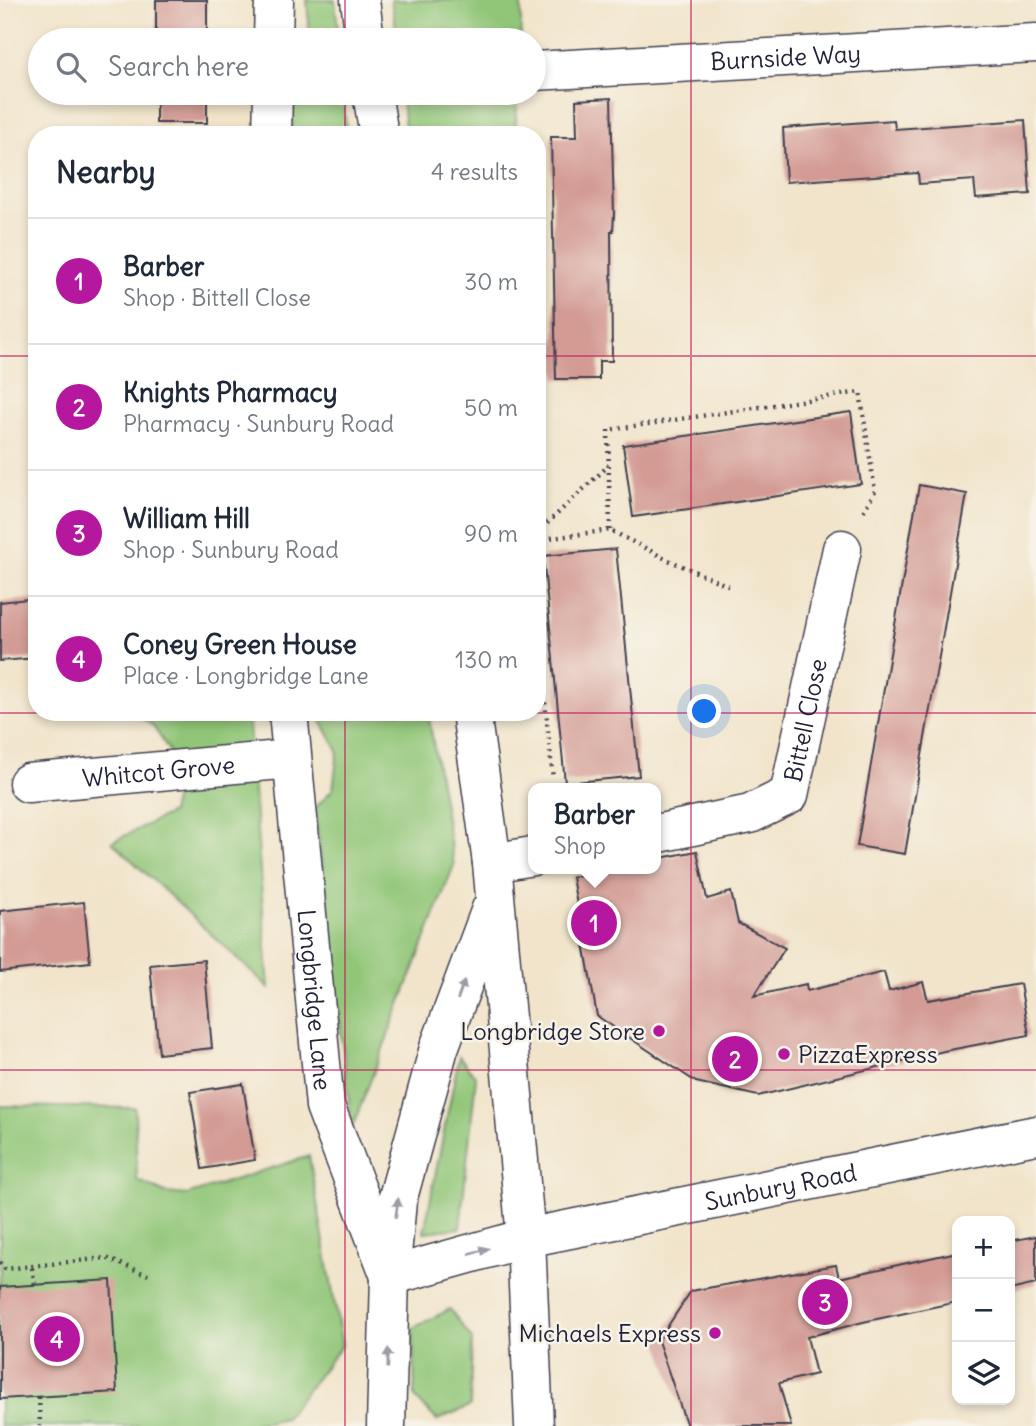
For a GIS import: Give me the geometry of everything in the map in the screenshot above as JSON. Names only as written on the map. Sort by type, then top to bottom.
[{"type":"street","points":[[273,28],[274,0]]},
{"type":"street","points":[[360,0],[364,28]]},
{"type":"street","name":"Burnside Way","points":[[546,70],[1036,43]]},
{"type":"street","points":[[272,126],[273,105]]},
{"type":"street","points":[[374,105],[378,126]]},
{"type":"street","name":"Bittell Close","points":[[661,833],[750,814],[789,795],[842,549]]},
{"type":"street","name":"Longbridge Lane","points":[[289,721],[325,1107],[390,1276]]},
{"type":"street","name":"Longbridge Lane","points":[[472,721],[492,863],[526,1238],[534,1426]]},
{"type":"street","name":"Whitcot Grove","points":[[28,783],[291,759]]},
{"type":"street","points":[[492,863],[528,857]]},
{"type":"street","name":"Longbridge Lane","points":[[386,1426],[390,1276],[397,1201],[436,1058],[494,900]]},
{"type":"street","name":"Sunbury Road","points":[[526,1238],[1036,1135]]},
{"type":"street","points":[[390,1276],[526,1238]]},
{"type":"path","points":[[610,530],[608,430],[860,392],[875,491],[842,549]]},
{"type":"path","points":[[546,525],[610,465]]},
{"type":"path","points":[[546,539],[610,530],[666,559],[733,588]]},
{"type":"path","points":[[546,712],[553,779]]},
{"type":"path","points":[[0,1262],[5,1269],[32,1268],[106,1258],[148,1275]]},
{"type":"path","points":[[32,1268],[35,1285]]},
{"type":"path","points":[[39,1397],[40,1426]]},
{"type":"green space","points":[[307,0],[335,0],[338,28],[309,28]]},
{"type":"green space","points":[[391,0],[521,0],[521,28],[396,28]]},
{"type":"green space","points":[[291,105],[344,105],[346,126],[292,126]]},
{"type":"green space","points":[[402,105],[517,105],[516,126],[405,126]]},
{"type":"green space","points":[[146,721],[249,721],[269,988],[112,842],[171,813],[181,769],[153,726]]},
{"type":"green space","points":[[321,721],[430,721],[454,865],[352,1128],[315,808],[333,789],[338,751]]},
{"type":"green space","points":[[459,1056],[476,1077],[460,1228],[424,1232]]},
{"type":"green space","points":[[0,1106],[135,1108],[137,1180],[165,1193],[187,1195],[309,1156],[342,1345],[285,1418],[248,1426],[0,1426]]},
{"type":"green space","points":[[450,1309],[472,1339],[470,1406],[437,1420],[415,1398],[413,1328]]},
{"type":"building","points":[[156,0],[207,0],[207,28],[156,28]]},
{"type":"building","points":[[611,98],[614,215],[611,231],[612,361],[599,361],[599,379],[556,379],[551,137],[577,137],[576,100]]},
{"type":"building","points":[[156,105],[207,105],[207,123],[156,123]]},
{"type":"building","points":[[894,120],[895,129],[1025,120],[1030,194],[976,198],[974,180],[919,184],[918,173],[786,182],[783,128]]},
{"type":"building","points":[[851,412],[861,484],[633,517],[623,445]]},
{"type":"building","points":[[919,485],[967,494],[905,854],[857,846]]},
{"type":"building","points":[[616,549],[639,776],[565,783],[546,587],[546,556]]},
{"type":"building","points":[[28,599],[28,659],[0,661],[0,602]]},
{"type":"building","points":[[697,851],[707,899],[731,892],[738,923],[785,948],[754,996],[806,984],[807,991],[884,972],[889,991],[923,982],[928,1000],[1020,984],[1029,1035],[944,1051],[758,1096],[696,1082],[597,1016],[572,877],[586,874],[661,874],[661,858]]},
{"type":"building","points":[[84,902],[90,962],[0,972],[0,911]]},
{"type":"building","points":[[204,960],[212,1048],[159,1054],[150,965]]},
{"type":"building","points":[[243,1084],[255,1160],[202,1169],[190,1092]]},
{"type":"building","points":[[1036,1236],[1036,1284],[1015,1289],[1015,1279],[1015,1240]]},
{"type":"building","points":[[952,1253],[952,1303],[807,1337],[816,1374],[779,1383],[791,1426],[687,1426],[658,1341],[691,1291],[836,1265],[839,1278]]},
{"type":"building","points":[[111,1280],[117,1392],[0,1399],[0,1287]]},
{"type":"place","name":"Barber","points":[[594,923]]},
{"type":"place","name":"Longbridge Store","points":[[659,1031]]},
{"type":"place","name":"PizzaExpress","points":[[784,1054]]},
{"type":"place","name":"Knights Pharmacy","points":[[735,1059]]},
{"type":"place","name":"William Hill","points":[[825,1302]]},
{"type":"place","name":"Michaels Express","points":[[715,1333]]},
{"type":"place","name":"Coney Green House","points":[[57,1339]]}]
